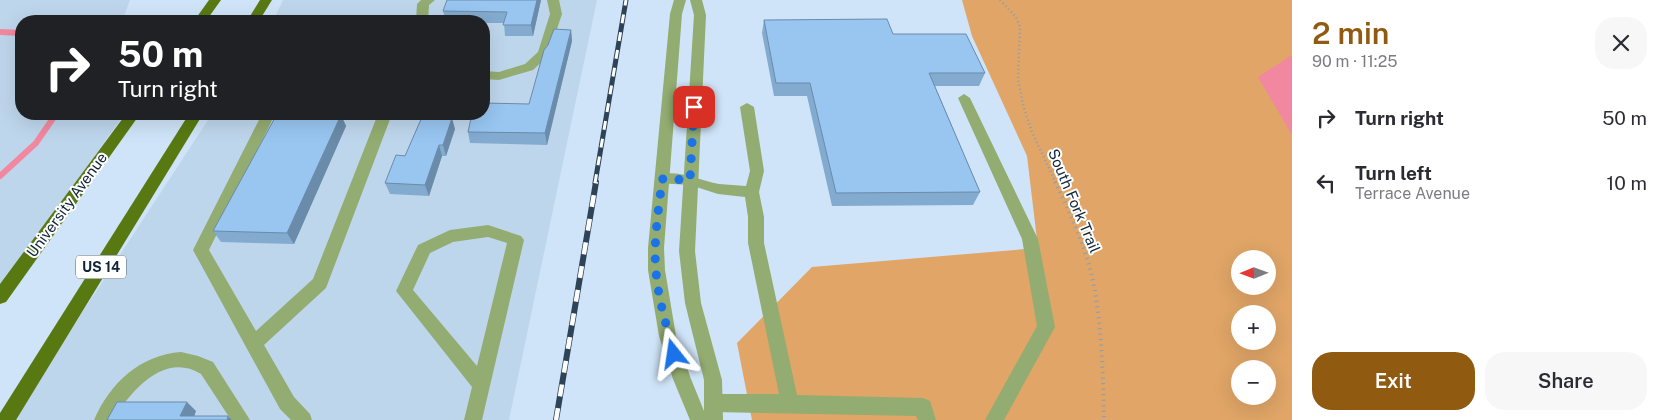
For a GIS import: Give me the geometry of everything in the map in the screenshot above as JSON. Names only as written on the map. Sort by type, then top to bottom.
[{"type":"main road","points":[[204,15],[215,0]]},
{"type":"main road","points":[[257,15],[266,0]]},
{"type":"main road","name":"University Avenue","points":[[0,297],[129,120]]},
{"type":"main road","name":"US 14","points":[[6,420],[192,120]]},
{"type":"street","points":[[422,15],[423,4],[429,0]]},
{"type":"street","points":[[490,75],[499,76],[530,66],[544,53],[556,14],[553,0]]},
{"type":"street","points":[[680,0],[676,14],[656,271],[661,306],[683,386],[699,420]]},
{"type":"street","points":[[696,0],[700,15],[686,251],[696,313],[713,380],[714,412],[755,402],[924,407],[927,420]]},
{"type":"street","points":[[964,98],[1030,239],[1046,326],[994,420]]},
{"type":"street","points":[[747,107],[757,171],[752,192],[756,243],[790,404]]},
{"type":"street","points":[[265,120],[201,250],[287,404],[303,420]]},
{"type":"street","points":[[254,343],[320,283],[383,120]]},
{"type":"street","points":[[662,179],[690,180],[718,189],[752,192]]},
{"type":"street","points":[[473,420],[482,384],[516,240],[488,231],[450,236],[424,248],[404,291],[482,384]]},
{"type":"street","points":[[103,420],[114,401],[134,378],[158,362],[175,360],[189,361],[207,369],[241,420]]},
{"type":"path","name":"South Fork Trail","points":[[1000,0],[1016,17],[1020,26],[1018,79],[1023,105],[1032,132],[1084,248],[1094,286],[1103,369],[1104,420]]},
{"type":"shaded area","points":[[0,0],[130,0],[124,15],[15,15],[15,120],[120,120],[0,291]]},
{"type":"shaded area","points":[[283,0],[597,0],[509,420],[12,420],[208,120],[490,120],[490,15],[276,15]]},
{"type":"shaded area","points":[[962,0],[1292,0],[1292,420],[752,420],[737,343],[812,267],[1038,248],[1027,156],[972,36]]},
{"type":"shaded area","points":[[1292,55],[1292,135],[1258,77]]},
{"type":"building","points":[[447,0],[537,0],[531,25],[503,25],[507,12],[443,11]]},
{"type":"building","points":[[887,19],[893,34],[966,34],[985,73],[929,73],[980,192],[836,193],[810,83],[776,83],[764,20]]},
{"type":"building","points":[[554,29],[571,30],[545,133],[468,132],[471,120],[490,120],[490,103],[529,104],[544,50]]},
{"type":"building","points":[[274,120],[339,120],[287,233],[213,231]]},
{"type":"building","points":[[421,120],[451,120],[443,145],[439,145],[425,185],[385,183],[396,155],[405,156]]},
{"type":"building","points":[[117,402],[187,402],[180,416],[228,416],[227,420],[107,420]]},
{"type":"waterway","points":[[0,32],[15,33]]},
{"type":"waterway","points":[[0,176],[36,143],[52,120]]},
{"type":"railway","points":[[595,183],[626,0]]},
{"type":"railway","points":[[556,420],[596,182]]},
{"type":"route","points":[[674,354],[661,306],[656,271],[656,248],[662,179],[690,180],[694,107]]}]
